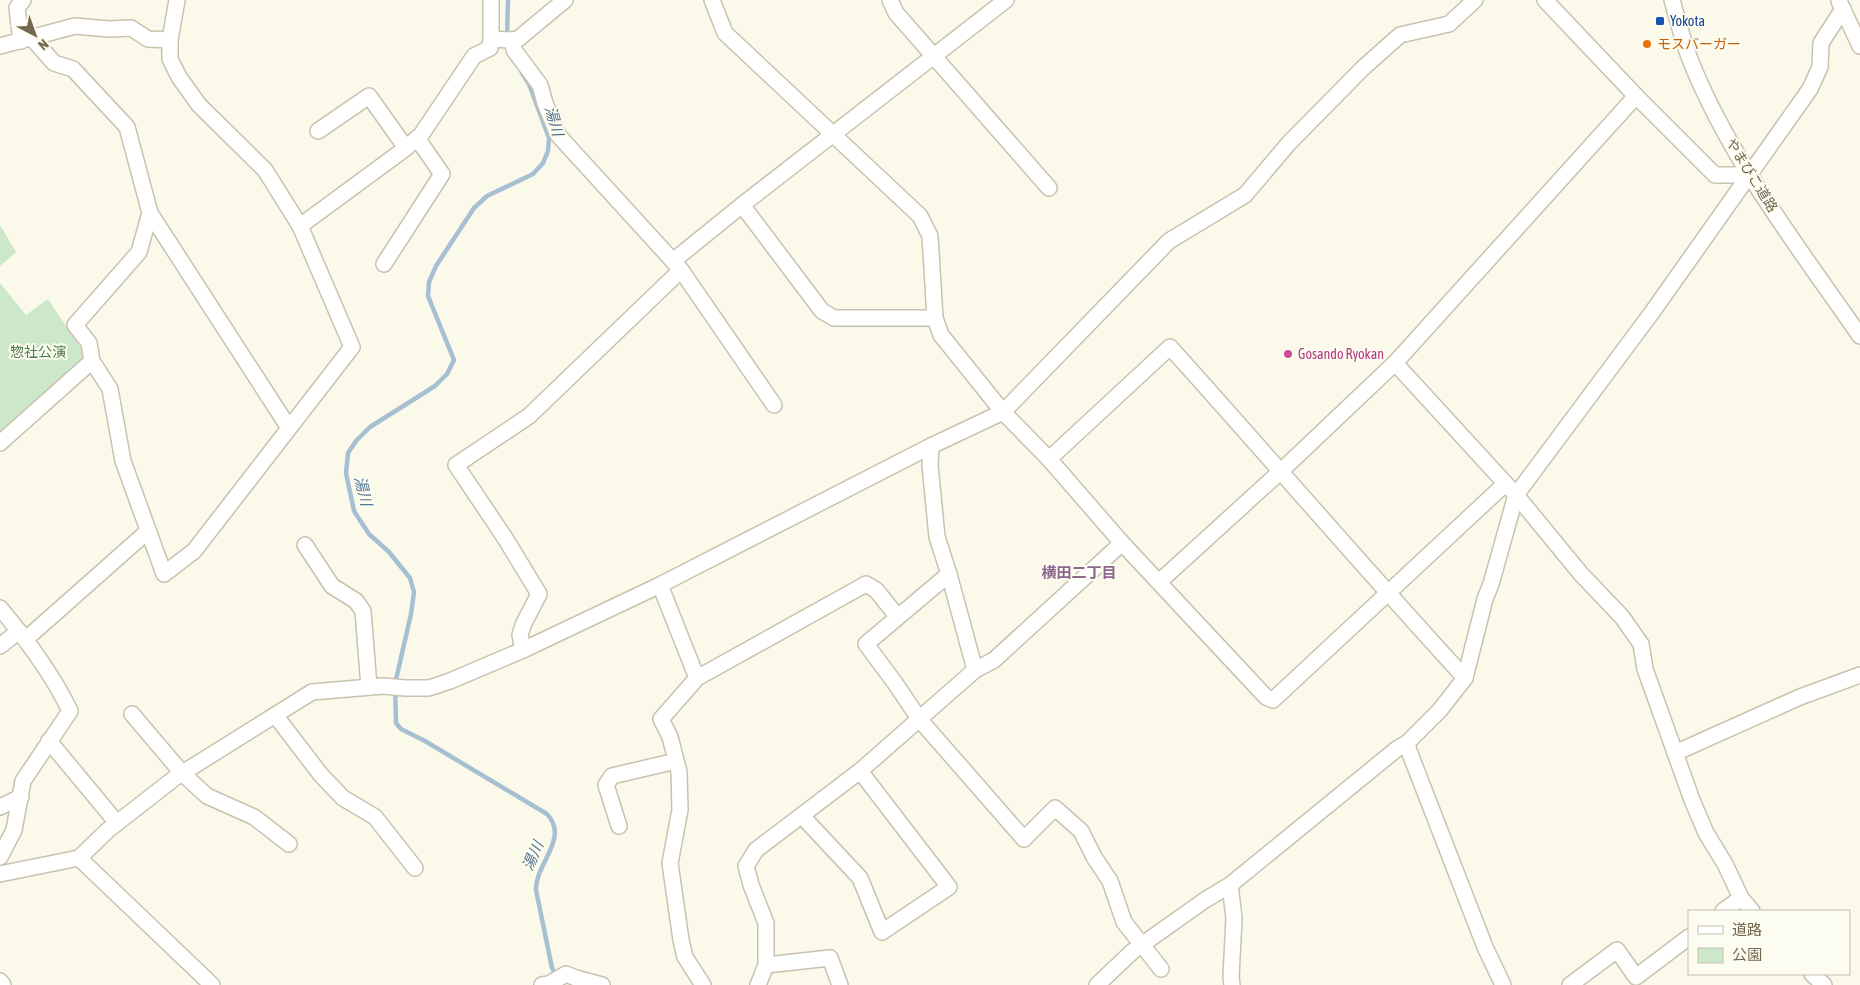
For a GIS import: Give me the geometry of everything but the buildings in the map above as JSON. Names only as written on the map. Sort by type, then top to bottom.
[{"type":"street","points":[[22,0],[17,8],[26,40],[54,63],[73,69],[127,127],[150,213],[289,428]]},
{"type":"street","points":[[150,213],[139,252],[75,325],[89,343],[92,361],[110,390],[123,461],[164,574],[194,551],[352,347],[300,226],[264,170],[199,105],[179,78],[170,58],[170,40],[177,0]]},
{"type":"street","points":[[491,0],[503,39],[514,50],[540,85],[558,136],[677,265],[774,405]]},
{"type":"street","points":[[300,226],[412,143],[474,56],[503,39],[518,39],[565,0]]},
{"type":"street","points":[[712,0],[725,33],[920,216],[930,236],[935,318],[940,335],[1003,412],[1049,458],[1122,543],[1266,697],[1273,700],[1505,484]]},
{"type":"street","points":[[890,0],[896,13],[1049,188]]},
{"type":"street","points":[[523,650],[520,635],[539,594],[505,538],[456,465],[529,416],[677,265],[742,205],[1006,0]]},
{"type":"street","points":[[0,874],[79,858],[116,823],[182,773],[312,692],[369,687],[429,688],[450,681],[523,650],[660,585],[931,446],[1003,412],[1169,241],[1245,195],[1289,144],[1364,68],[1400,35],[1449,24],[1475,0]]},
{"type":"street","points":[[1545,0],[1636,96],[1715,175],[1750,175]]},
{"type":"street","name":"やまびこ道路","points":[[1672,0],[1691,61],[1711,105],[1750,175],[1860,336]]},
{"type":"street","points":[[1097,985],[1141,944],[1230,885],[1398,748],[1407,743],[1440,710],[1466,678],[1485,599],[1516,495],[1653,311],[1810,89],[1820,67],[1821,43],[1840,4]]},
{"type":"street","points":[[1840,4],[1860,46]]},
{"type":"street","points":[[0,46],[75,26],[109,29],[132,28],[148,39],[170,40]]},
{"type":"street","points":[[318,130],[369,96],[442,174],[384,264]]},
{"type":"street","points":[[1159,582],[1281,471],[1395,363],[1636,96]]},
{"type":"street","points":[[742,205],[822,311],[834,318],[935,318]]},
{"type":"street","points":[[1049,458],[1170,347],[1388,594],[1466,678]]},
{"type":"street","points":[[0,443],[92,361]]},
{"type":"street","points":[[1395,363],[1516,495],[1581,574],[1622,617],[1641,644],[1645,668],[1692,800],[1706,833],[1725,864],[1741,898],[1751,910]]},
{"type":"street","points":[[931,446],[930,465],[936,537],[950,574],[975,670]]},
{"type":"street","points":[[0,646],[22,635],[148,531]]},
{"type":"street","points":[[758,985],[766,965],[766,923],[751,885],[746,866],[756,850],[860,770],[920,720],[975,670],[994,660],[1122,543]]},
{"type":"street","points":[[305,545],[332,586],[356,601],[363,611],[369,687]]},
{"type":"street","points":[[950,574],[897,616],[866,644],[920,720],[1024,839],[1056,808],[1081,831],[1094,857],[1110,881],[1124,922],[1160,969]]},
{"type":"street","points":[[703,985],[685,957],[681,940],[670,863],[680,810],[679,772],[670,737],[661,719],[698,678],[866,584],[876,590],[897,616]]},
{"type":"street","points":[[660,585],[698,678]]},
{"type":"street","points":[[0,608],[22,635],[58,686],[70,711],[23,781],[14,830],[0,857]]},
{"type":"street","points":[[1676,753],[1800,697],[1860,675]]},
{"type":"street","points":[[132,714],[182,773],[207,796],[254,817],[289,844]]},
{"type":"street","points":[[275,715],[320,775],[343,798],[375,817],[415,868]]},
{"type":"street","points":[[49,741],[116,823]]},
{"type":"street","points":[[1407,743],[1502,985]]},
{"type":"street","points":[[619,826],[606,785],[612,776],[676,761]]},
{"type":"street","points":[[802,816],[860,878],[882,932],[948,887],[860,770]]},
{"type":"street","points":[[0,807],[21,797]]},
{"type":"street","points":[[79,858],[212,985]]},
{"type":"street","points":[[1230,885],[1234,918],[1232,985]]},
{"type":"street","points":[[1725,910],[1741,898]]},
{"type":"street","points":[[1570,985],[1617,950],[1636,977],[1688,938]]},
{"type":"street","points":[[766,965],[830,958],[840,985]]},
{"type":"street","points":[[542,985],[549,984],[566,974],[602,985]]},
{"type":"street","points":[[1813,975],[1824,985]]},
{"type":"street","points":[[0,981],[3,985]]},
{"type":"green space","points":[[0,225],[16,252],[0,266]]},
{"type":"green space","name":"惣社公演","points":[[0,283],[26,315],[48,299],[84,353],[82,363],[0,433]]},
{"type":"waterway","name":"湯川","points":[[507,37],[508,0]]},
{"type":"waterway","name":"湯川","points":[[522,73],[529,84],[549,138],[548,151],[543,163],[533,174],[487,196],[474,208],[436,266],[429,282],[428,296],[454,360],[447,374],[435,386],[370,427],[356,441],[348,453],[346,473],[354,511],[369,534],[389,552],[410,578],[414,592],[411,614],[395,684],[396,723],[401,729],[425,741],[547,814],[553,823],[555,832],[553,842],[537,880],[536,890],[552,968],[556,975]]},
{"type":"place","name":"Yokota","points":[[1660,21]]},
{"type":"place","name":"モスバーガー","points":[[1647,44]]},
{"type":"place","name":"Gosando Ryokan","points":[[1288,354]]},
{"type":"district","name":"横田二丁目","points":[[1079,573]]}]
